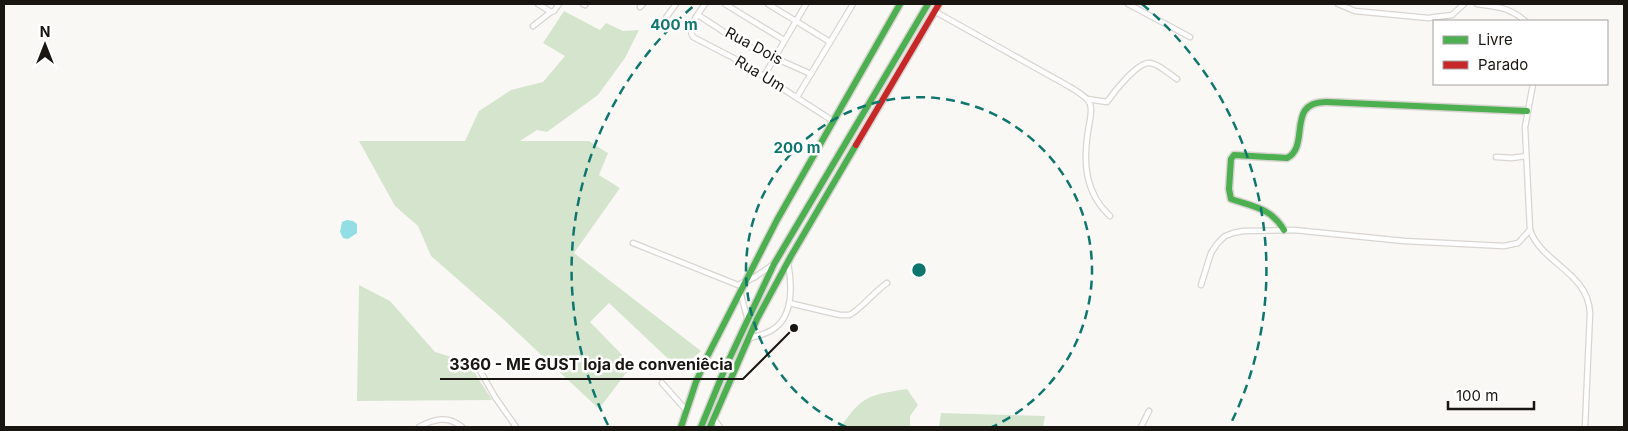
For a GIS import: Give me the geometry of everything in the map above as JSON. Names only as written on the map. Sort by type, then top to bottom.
[{"type":"main road","points":[[681,427],[707,356],[777,220],[900,4]]},
{"type":"main road","points":[[702,427],[715,390],[774,264],[928,4]]},
{"type":"main road","points":[[710,427],[748,338],[788,261],[939,4]]},
{"type":"main road","points":[[1284,230],[1276,218],[1260,208],[1231,200],[1229,189],[1231,159],[1234,155],[1281,158],[1291,156],[1299,139],[1303,115],[1306,108],[1312,103],[1326,102],[1527,111]]},
{"type":"street","points":[[538,4],[555,8]]},
{"type":"street","points":[[665,19],[676,4]]},
{"type":"street","points":[[698,15],[705,4]]},
{"type":"street","points":[[725,4],[784,40]]},
{"type":"street","points":[[770,4],[830,42]]},
{"type":"street","points":[[764,76],[806,4]]},
{"type":"street","points":[[797,97],[853,4]]},
{"type":"street","points":[[1128,4],[1190,37]]},
{"type":"street","points":[[1338,4],[1355,11],[1428,18],[1452,15],[1464,4]]},
{"type":"street","points":[[1477,4],[1504,8],[1524,20]]},
{"type":"street","points":[[533,26],[555,8]]},
{"type":"street","points":[[934,11],[1070,87],[1086,98],[1091,108],[1085,147],[1086,173],[1094,196],[1103,210],[1110,216]]},
{"type":"street","name":"Rua Um","points":[[698,15],[690,28],[693,37],[764,76],[833,121]]},
{"type":"street","name":"Rua Dois","points":[[698,15],[741,43],[811,74]]},
{"type":"street","points":[[1086,98],[1107,102],[1118,88],[1145,63],[1151,63],[1177,79]]},
{"type":"street","points":[[1533,85],[1527,111],[1525,138],[1530,230],[1538,244],[1574,278],[1583,289],[1589,301],[1585,427]]},
{"type":"street","points":[[1496,157],[1512,158],[1526,156]]},
{"type":"street","points":[[1201,285],[1211,253],[1225,236],[1244,231],[1284,230],[1404,241],[1504,246],[1518,243],[1530,230]]},
{"type":"street","points":[[633,243],[738,285],[762,273],[774,264]]},
{"type":"street","points":[[748,338],[774,329],[784,318],[789,303],[791,280],[788,261]]},
{"type":"street","points":[[789,303],[840,315],[849,315],[855,312],[878,289],[887,283]]},
{"type":"street","points":[[738,285],[748,321]]},
{"type":"street","points":[[474,360],[495,397],[516,427]]},
{"type":"street","points":[[662,383],[686,410]]},
{"type":"street","points":[[1141,427],[1149,411]]},
{"type":"street","points":[[714,418],[720,427]]},
{"type":"street","points":[[419,427],[442,419],[462,427]]},
{"type":"green space","points":[[564,11],[600,30],[606,23],[623,31],[639,30],[625,58],[598,95],[547,132],[537,130],[520,141],[589,141],[608,153],[599,175],[620,188],[574,253],[701,351],[680,370],[609,303],[590,322],[632,365],[599,409],[502,318],[431,256],[418,226],[395,206],[359,141],[465,141],[479,111],[511,90],[543,82],[565,56],[543,43]]},
{"type":"green space","points":[[359,285],[390,301],[435,352],[468,362],[492,400],[357,401]]},
{"type":"green space","points":[[907,389],[918,405],[910,416],[910,427],[841,427],[861,402],[875,395]]},
{"type":"green space","points":[[941,413],[1045,416],[1043,427],[939,427]]},
{"type":"water","points":[[347,220],[357,224],[357,233],[348,239],[343,238],[340,232],[342,222]]},
{"type":"traffic: fast","points":[[681,427],[696,382],[707,357],[777,220],[900,4]]},
{"type":"traffic: fast","points":[[701,427],[726,366],[774,264],[928,4]]},
{"type":"traffic: fast","points":[[1284,230],[1268,213],[1231,199],[1229,189],[1231,159],[1234,155],[1287,158],[1294,152],[1297,144],[1302,116],[1306,109],[1314,104],[1327,102],[1527,111]]},
{"type":"traffic: fast","points":[[710,427],[757,319],[791,256],[856,145]]},
{"type":"traffic: jam","points":[[856,145],[939,4]]},
{"type":"place","name":"3360 - ME GUST loja de conveniêcia","points":[[794,328]]}]
